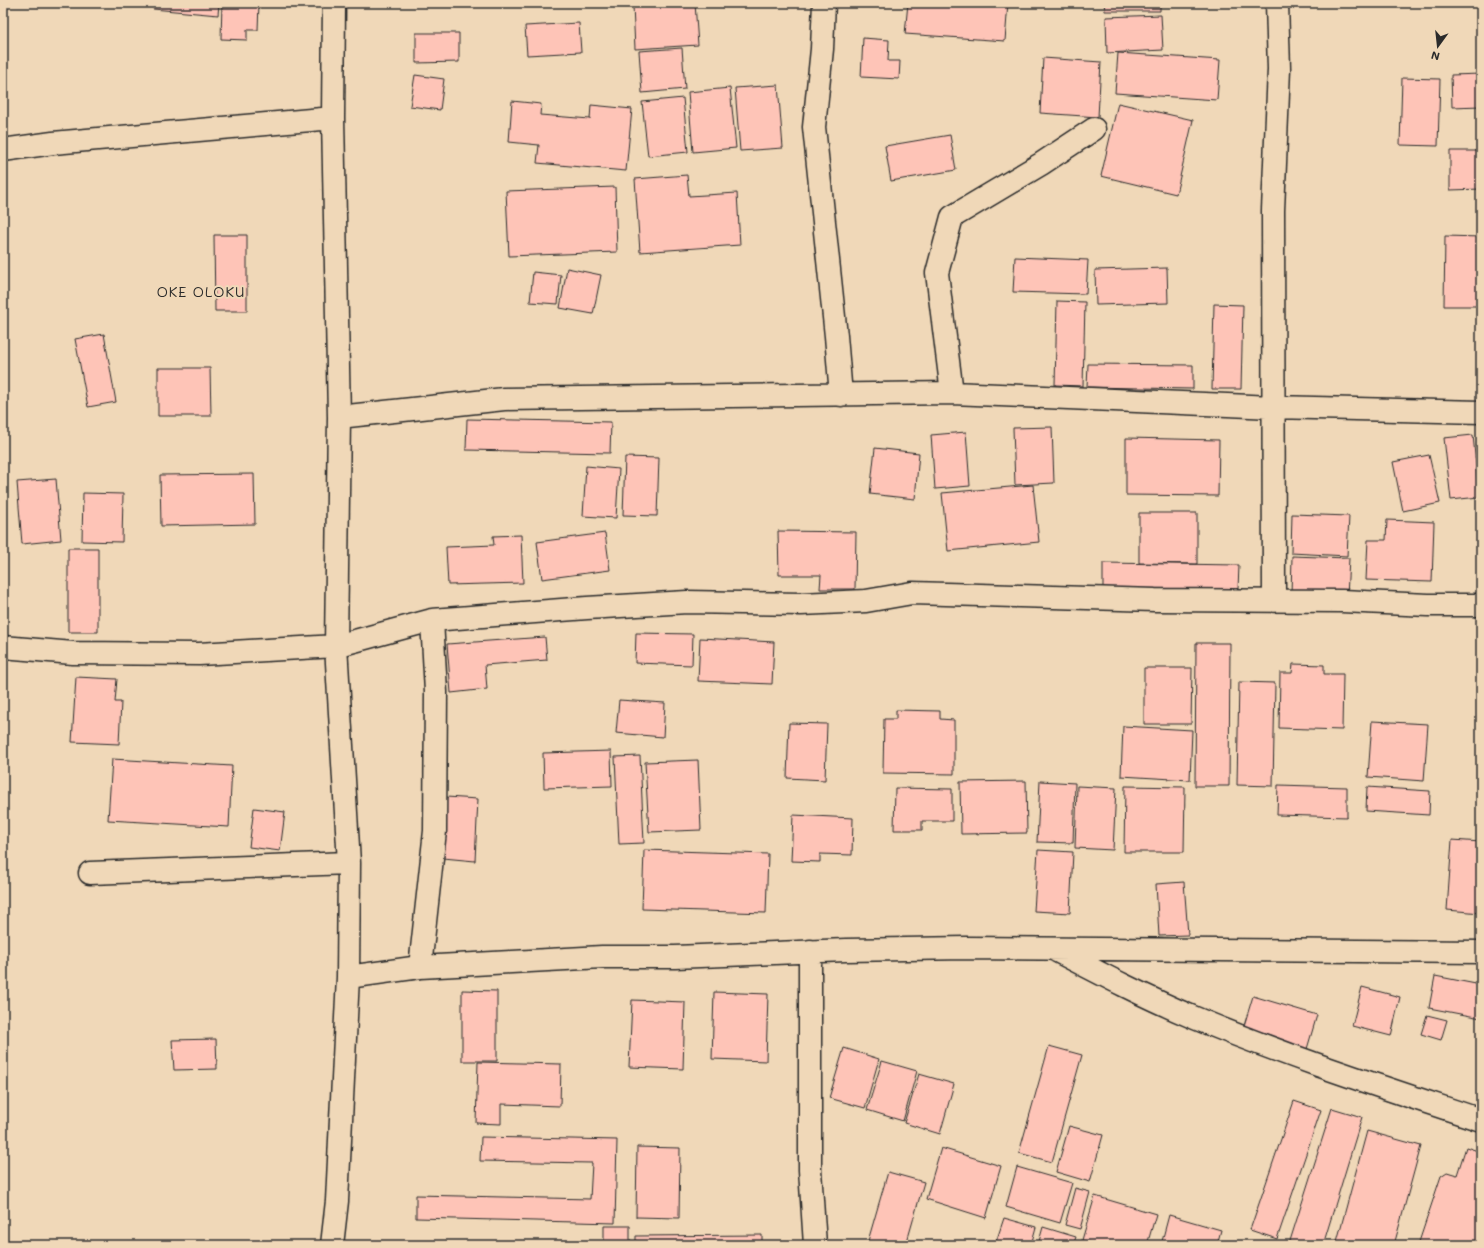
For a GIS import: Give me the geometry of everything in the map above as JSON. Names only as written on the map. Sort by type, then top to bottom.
[{"type":"street","points":[[332,1245],[337,1201],[348,977],[349,863],[336,646],[339,416],[333,118],[334,3]]},
{"type":"street","points":[[824,3],[822,49],[814,127],[841,395]]},
{"type":"street","points":[[1274,601],[1273,210],[1279,69],[1277,3]]},
{"type":"street","points":[[3,150],[333,118]]},
{"type":"street","points":[[952,393],[937,273],[952,217],[1041,164],[1094,129]]},
{"type":"street","points":[[339,416],[504,399],[952,393],[1273,407],[1481,412]]},
{"type":"street","points":[[3,647],[73,653],[199,654],[336,646],[432,620],[687,602],[816,604],[866,600],[912,593],[1048,598],[1342,601],[1428,605],[1481,605]]},
{"type":"street","points":[[420,966],[434,831],[436,692],[432,620]]},
{"type":"street","points":[[90,872],[349,863]]},
{"type":"street","points":[[348,977],[420,966],[602,957],[675,957],[810,951],[1051,948],[1481,952]]},
{"type":"street","points":[[1051,948],[1133,990],[1195,1018],[1286,1053],[1481,1120]]},
{"type":"street","points":[[810,951],[810,1170],[815,1245]]},
{"type":"building","points":[[154,3],[219,3],[218,15],[153,9]]},
{"type":"building","points":[[222,3],[259,3],[258,30],[247,30],[247,40],[221,39]]},
{"type":"building","points":[[695,3],[698,45],[635,49],[633,6]]},
{"type":"building","points":[[908,3],[1008,3],[1005,41],[905,34]]},
{"type":"building","points":[[1104,3],[1160,3],[1160,11],[1105,11]]},
{"type":"building","points":[[1161,15],[1163,50],[1107,53],[1106,17]]},
{"type":"building","points":[[579,23],[581,52],[527,55],[525,26]]},
{"type":"building","points":[[416,33],[459,33],[459,62],[416,63]]},
{"type":"building","points":[[863,38],[889,40],[888,61],[900,61],[899,79],[861,77]]},
{"type":"building","points":[[682,48],[685,89],[642,93],[639,51]]},
{"type":"building","points":[[1118,53],[1220,60],[1217,100],[1115,93]]},
{"type":"building","points":[[1043,58],[1101,62],[1098,117],[1040,113]]},
{"type":"building","points":[[1481,74],[1481,106],[1452,107],[1451,75]]},
{"type":"building","points":[[415,75],[444,79],[440,110],[410,106]]},
{"type":"building","points":[[1402,78],[1440,79],[1438,146],[1400,145]]},
{"type":"building","points":[[778,85],[783,148],[740,151],[735,88]]},
{"type":"building","points":[[730,88],[736,148],[693,152],[688,92]]},
{"type":"building","points":[[683,98],[688,152],[648,156],[642,102]]},
{"type":"building","points":[[512,101],[541,104],[540,115],[590,119],[591,105],[632,109],[626,171],[537,163],[539,145],[509,142]]},
{"type":"building","points":[[1118,103],[1193,120],[1176,194],[1101,176]]},
{"type":"building","points":[[950,135],[956,170],[891,181],[885,146]]},
{"type":"building","points":[[1450,151],[1481,151],[1481,189],[1450,190]]},
{"type":"building","points":[[687,175],[689,196],[737,193],[740,245],[640,252],[635,179]]},
{"type":"building","points":[[615,187],[617,252],[509,256],[506,191]]},
{"type":"building","points":[[214,235],[247,235],[247,311],[215,311]]},
{"type":"building","points":[[1445,236],[1481,237],[1481,306],[1444,306]]},
{"type":"building","points":[[1015,257],[1088,260],[1086,294],[1013,292]]},
{"type":"building","points":[[567,268],[601,275],[593,314],[560,308]]},
{"type":"building","points":[[1167,268],[1168,303],[1096,305],[1095,270]]},
{"type":"building","points":[[533,272],[561,275],[558,304],[530,302]]},
{"type":"building","points":[[1057,301],[1085,302],[1083,386],[1055,385]]},
{"type":"building","points":[[1214,304],[1243,305],[1241,389],[1212,389]]},
{"type":"building","points":[[104,334],[116,402],[88,407],[75,339]]},
{"type":"building","points":[[1088,364],[1193,365],[1193,389],[1087,387]]},
{"type":"building","points":[[158,368],[210,368],[211,416],[158,416]]},
{"type":"building","points":[[467,419],[611,422],[610,453],[466,450]]},
{"type":"building","points":[[1052,427],[1054,483],[1015,485],[1013,428]]},
{"type":"building","points":[[966,432],[970,486],[935,489],[931,435]]},
{"type":"building","points":[[1473,435],[1479,497],[1451,500],[1444,438]]},
{"type":"building","points":[[1126,438],[1219,440],[1218,496],[1126,495]]},
{"type":"building","points":[[875,448],[919,453],[915,499],[870,494]]},
{"type":"building","points":[[1429,455],[1440,503],[1403,511],[1393,462]]},
{"type":"building","points":[[625,457],[659,458],[657,516],[623,515]]},
{"type":"building","points":[[586,466],[619,469],[616,518],[583,516]]},
{"type":"building","points":[[254,474],[255,524],[161,526],[160,475]]},
{"type":"building","points":[[56,479],[61,540],[22,544],[17,482]]},
{"type":"building","points":[[1033,485],[1039,542],[948,551],[942,493]]},
{"type":"building","points":[[83,493],[123,494],[122,542],[82,541]]},
{"type":"building","points":[[1139,513],[1197,513],[1197,564],[1139,563]]},
{"type":"building","points":[[1292,514],[1349,516],[1347,556],[1291,553]]},
{"type":"building","points":[[1387,520],[1434,522],[1432,582],[1366,580],[1368,540],[1386,540]]},
{"type":"building","points":[[778,531],[856,532],[855,589],[820,589],[821,575],[779,575]]},
{"type":"building","points":[[605,533],[610,570],[542,579],[537,542]]},
{"type":"building","points":[[521,535],[523,583],[448,585],[446,547],[494,545],[493,536]]},
{"type":"building","points":[[68,548],[98,548],[98,632],[68,632]]},
{"type":"building","points":[[1292,556],[1349,558],[1347,597],[1291,595]]},
{"type":"building","points":[[1103,563],[1239,565],[1238,589],[1103,588]]},
{"type":"building","points":[[636,633],[693,634],[692,665],[635,663]]},
{"type":"building","points":[[545,637],[547,660],[485,665],[487,689],[451,693],[447,644]]},
{"type":"building","points":[[700,638],[774,642],[772,684],[698,681]]},
{"type":"building","points":[[1196,643],[1230,643],[1229,786],[1195,786]]},
{"type":"building","points":[[1293,664],[1324,665],[1324,674],[1343,674],[1342,730],[1279,728],[1280,673],[1292,673]]},
{"type":"building","points":[[1144,668],[1192,668],[1191,724],[1144,724]]},
{"type":"building","points":[[76,677],[117,679],[115,702],[121,702],[119,744],[72,742]]},
{"type":"building","points":[[1239,682],[1275,683],[1273,786],[1237,785]]},
{"type":"building","points":[[619,700],[665,703],[663,737],[616,733]]},
{"type":"building","points":[[896,710],[940,711],[940,719],[954,720],[954,774],[883,773],[884,719],[896,719]]},
{"type":"building","points":[[1372,721],[1428,724],[1424,781],[1368,777]]},
{"type":"building","points":[[789,723],[827,724],[825,780],[787,778]]},
{"type":"building","points":[[1123,726],[1192,730],[1190,780],[1121,776]]},
{"type":"building","points":[[611,751],[612,786],[544,788],[543,753]]},
{"type":"building","points":[[640,756],[644,843],[619,844],[615,757]]},
{"type":"building","points":[[112,759],[232,766],[229,827],[108,820]]},
{"type":"building","points":[[698,760],[701,830],[649,832],[645,762]]},
{"type":"building","points":[[1026,781],[1027,833],[961,834],[960,782]]},
{"type":"building","points":[[1040,781],[1075,783],[1073,843],[1037,842]]},
{"type":"building","points":[[1278,785],[1347,787],[1347,817],[1277,815]]},
{"type":"building","points":[[1077,786],[1116,788],[1113,850],[1075,848]]},
{"type":"building","points":[[1125,786],[1185,787],[1184,852],[1124,852]]},
{"type":"building","points":[[1367,787],[1430,791],[1429,815],[1366,811]]},
{"type":"building","points":[[895,788],[952,789],[952,821],[922,821],[922,830],[894,830]]},
{"type":"building","points":[[446,797],[478,799],[475,861],[443,858]]},
{"type":"building","points":[[254,808],[285,812],[280,851],[249,847]]},
{"type":"building","points":[[793,815],[853,818],[852,855],[820,854],[820,862],[791,861]]},
{"type":"building","points":[[1452,840],[1481,842],[1481,913],[1447,910]]},
{"type":"building","points":[[644,850],[768,854],[766,913],[642,909]]},
{"type":"building","points":[[1038,850],[1073,852],[1070,913],[1034,911]]},
{"type":"building","points":[[1184,882],[1188,935],[1159,936],[1156,884]]},
{"type":"building","points":[[1435,976],[1481,985],[1481,1018],[1429,1008]]},
{"type":"building","points":[[1362,987],[1400,997],[1391,1036],[1352,1026]]},
{"type":"building","points":[[462,990],[497,991],[497,1061],[462,1061]]},
{"type":"building","points":[[714,992],[768,994],[766,1061],[712,1059]]},
{"type":"building","points":[[1253,996],[1317,1015],[1307,1049],[1243,1029]]},
{"type":"building","points":[[632,1000],[685,1002],[683,1069],[629,1067]]},
{"type":"building","points":[[1427,1015],[1447,1020],[1441,1040],[1421,1034]]},
{"type":"building","points":[[216,1039],[217,1069],[174,1070],[172,1040]]},
{"type":"building","points":[[1049,1046],[1082,1055],[1052,1162],[1019,1153]]},
{"type":"building","points":[[844,1048],[879,1059],[865,1108],[829,1098]]},
{"type":"building","points":[[882,1061],[917,1071],[903,1121],[867,1110]]},
{"type":"building","points":[[478,1062],[561,1064],[560,1106],[501,1104],[501,1124],[476,1123]]},
{"type":"building","points":[[919,1074],[954,1084],[940,1134],[904,1123]]},
{"type":"building","points":[[1294,1101],[1321,1110],[1277,1239],[1250,1230]]},
{"type":"building","points":[[1332,1108],[1362,1117],[1323,1245],[1289,1244]]},
{"type":"building","points":[[1069,1126],[1103,1135],[1090,1182],[1056,1172]]},
{"type":"building","points":[[1367,1131],[1421,1146],[1394,1245],[1336,1245]]},
{"type":"building","points":[[481,1137],[617,1140],[615,1223],[416,1218],[416,1195],[590,1199],[592,1163],[480,1161]]},
{"type":"building","points":[[637,1147],[680,1148],[679,1218],[636,1217]]},
{"type":"building","points":[[1466,1147],[1481,1152],[1481,1245],[1418,1245],[1441,1176],[1447,1172],[1457,1175]]},
{"type":"building","points":[[941,1148],[1001,1166],[986,1218],[926,1199]]},
{"type":"building","points":[[1017,1167],[1072,1183],[1060,1223],[1006,1207]]},
{"type":"building","points":[[888,1172],[924,1182],[906,1245],[880,1245],[868,1241]]},
{"type":"building","points":[[1075,1188],[1090,1192],[1080,1229],[1065,1225]]},
{"type":"building","points":[[1095,1196],[1156,1214],[1147,1245],[1098,1245],[1082,1240]]},
{"type":"building","points":[[1169,1215],[1221,1230],[1217,1245],[1161,1245]]},
{"type":"building","points":[[1004,1218],[1036,1227],[1031,1245],[995,1245]]},
{"type":"building","points":[[604,1226],[630,1226],[630,1245],[604,1245]]},
{"type":"building","points":[[1043,1227],[1076,1237],[1073,1245],[1038,1245]]},
{"type":"building","points":[[762,1235],[762,1245],[636,1245],[636,1236]]},
{"type":"district","name":"OKE OLOKU","points":[[201,291]]}]
